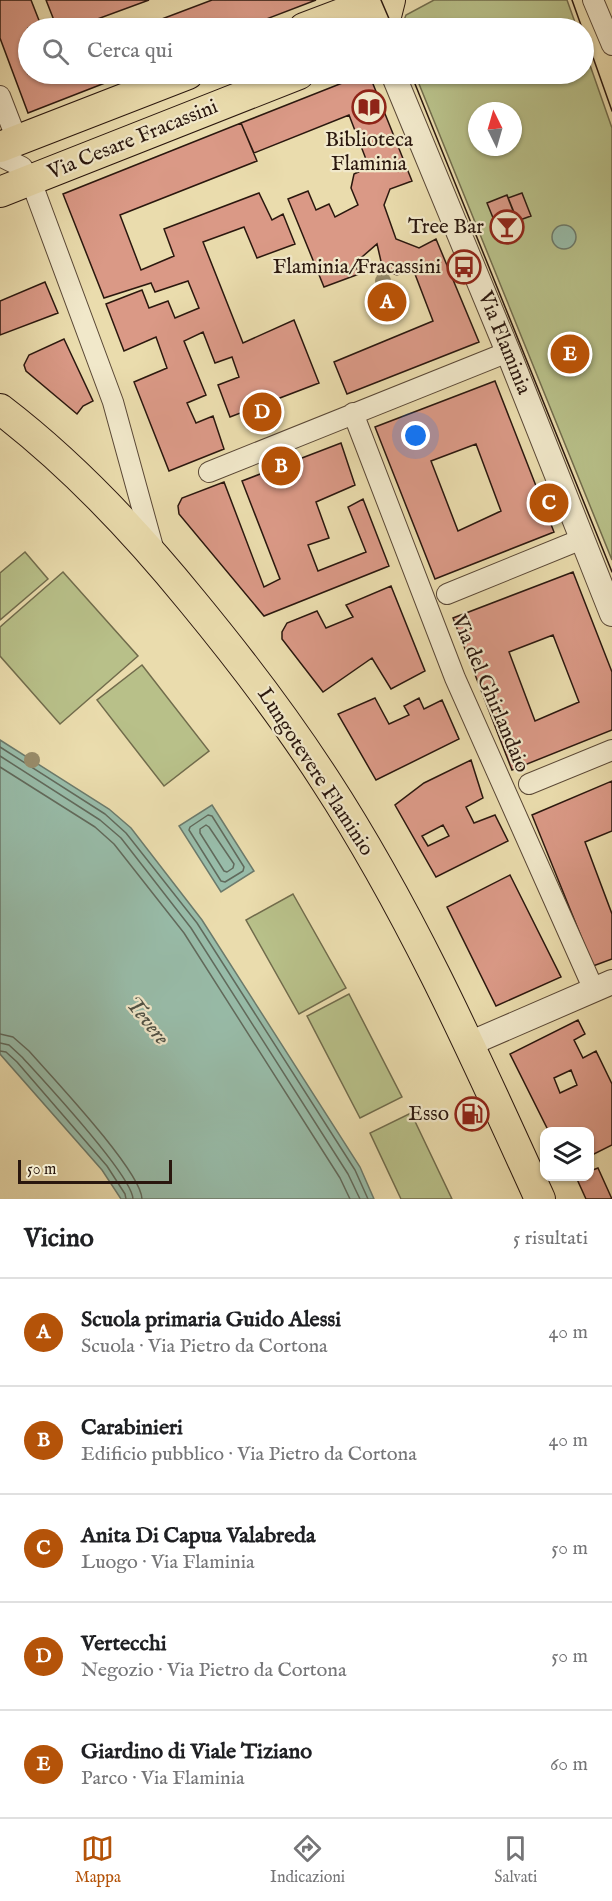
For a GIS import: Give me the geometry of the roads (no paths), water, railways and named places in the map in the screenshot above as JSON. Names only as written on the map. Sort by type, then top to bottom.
[{"type":"main road","points":[[337,18],[374,7]]},
{"type":"main road","name":"Via Cesare Fracassini","points":[[6,148],[163,84]]},
{"type":"main road","name":"Via Cesare Fracassini","points":[[0,192],[274,84]]},
{"type":"main road","name":"Lungotevere Flaminio","points":[[0,409],[88,486],[155,556],[262,689],[326,781],[410,927],[469,1044],[540,1199]]},
{"type":"street","points":[[593,0],[612,45]]},
{"type":"street","name":"Via Flaminia","points":[[397,84],[508,352],[612,614]]},
{"type":"street","points":[[0,96],[6,148],[31,181],[113,402],[155,556]]},
{"type":"street","points":[[209,472],[508,352]]},
{"type":"street","name":"Via del Ghirlandaio","points":[[353,413],[460,688],[603,986]]},
{"type":"street","points":[[447,594],[582,539]]},
{"type":"street","points":[[529,784],[612,750]]},
{"type":"street","points":[[469,1044],[603,986]]},
{"type":"water","points":[[564,225],[573,228],[576,237],[573,246],[564,249],[555,246],[552,237],[555,228]]},
{"type":"water","name":"Tevere","points":[[0,740],[109,809],[131,828],[202,920],[360,1167],[374,1199],[121,1199],[102,1170],[0,1054]]},
{"type":"water","points":[[212,805],[254,871],[221,892],[179,826]]},
{"type":"tram line","points":[[381,0],[389,18]]},
{"type":"tram line","points":[[572,0],[578,18]]},
{"type":"tram line","points":[[594,60],[612,111]]},
{"type":"tram line","points":[[415,84],[612,572]]},
{"type":"place","name":"Biblioteca Flaminia","points":[[369,107]]},
{"type":"place","name":"Tree Bar","points":[[507,227]]},
{"type":"place","name":"Flaminia/Fracassini","points":[[464,267]]},
{"type":"place","name":"Scuola primaria Guido Alessi","points":[[387,302]]},
{"type":"place","name":"Giardino di Viale Tiziano","points":[[570,354]]},
{"type":"place","name":"Vertecchi","points":[[262,412]]},
{"type":"place","name":"Carabinieri","points":[[281,466]]},
{"type":"place","name":"Anita Di Capua Valabreda","points":[[549,503]]},
{"type":"place","name":"Esso","points":[[472,1114]]}]
